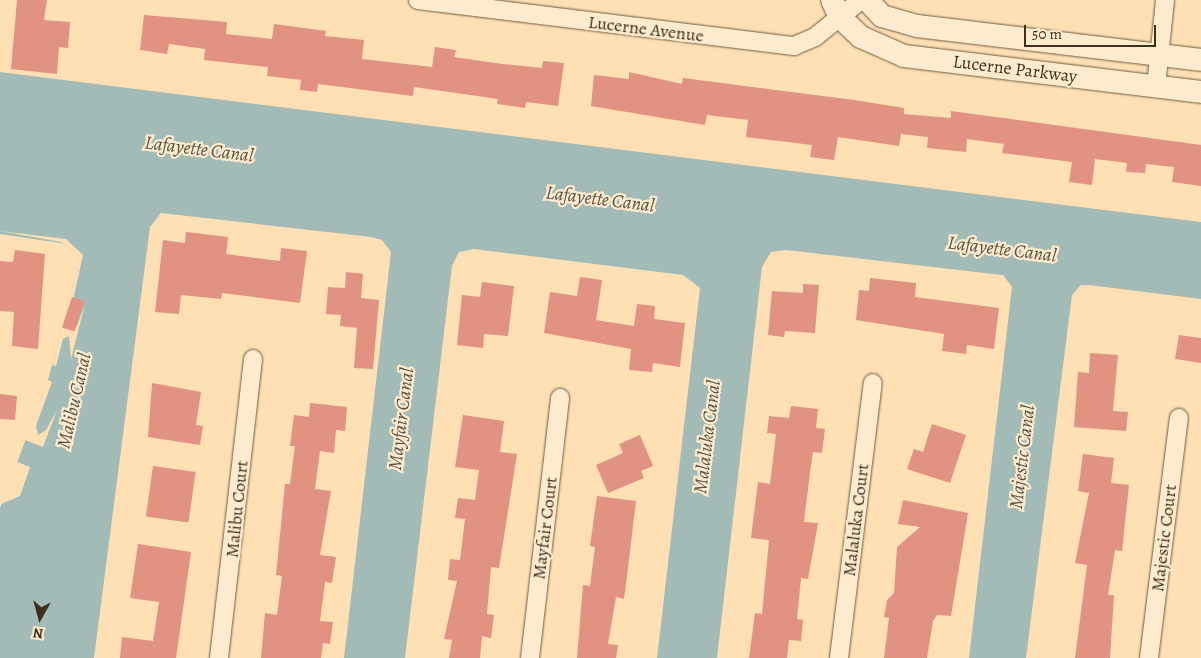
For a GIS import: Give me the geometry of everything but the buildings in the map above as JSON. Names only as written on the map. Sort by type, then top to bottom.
[{"type":"street","name":"Lucerne Avenue","points":[[418,0],[794,46],[815,37],[836,8],[861,0]]},
{"type":"street","name":"Lucerne Parkway","points":[[867,0],[882,16],[917,26],[1201,60]]},
{"type":"street","points":[[1156,86],[1165,0]]},
{"type":"street","name":"Lucerne Parkway","points":[[836,8],[861,36],[904,56],[1201,92]]},
{"type":"street","name":"Malibu Court","points":[[219,658],[253,359]]},
{"type":"street","name":"Malaluka Court","points":[[839,658],[874,383]]},
{"type":"street","name":"Mayfair Court","points":[[530,658],[560,398]]},
{"type":"street","name":"Majestic Court","points":[[1149,658],[1178,418]]},
{"type":"water","points":[[0,72],[1201,222],[1201,299],[1089,285],[1081,285],[1072,295],[1026,658],[969,658],[1012,287],[1003,275],[786,250],[771,252],[762,267],[717,658],[657,658],[700,288],[683,275],[474,249],[459,252],[452,266],[405,658],[344,658],[391,252],[382,240],[371,237],[161,213],[150,227],[94,658],[0,658],[0,508],[48,380],[79,263],[77,252],[67,244],[0,234]]},
{"type":"pier","points":[[0,231],[66,239],[83,255],[68,323],[77,326],[85,304],[71,359],[69,336],[63,339],[56,366],[52,365],[79,263],[77,252],[61,242]]},
{"type":"pier","points":[[48,380],[52,382],[36,426],[38,435],[46,430],[57,410],[43,447],[25,440]]},
{"type":"pier","points":[[17,462],[30,467],[20,496],[1,504]]},
{"type":"water label","name":"Lafayette Canal","points":[[199,150]]},
{"type":"water label","name":"Lafayette Canal","points":[[600,200]]},
{"type":"water label","name":"Lafayette Canal","points":[[1002,250]]},
{"type":"water label","name":"Malibu Canal","points":[[75,401]]},
{"type":"water label","name":"Mayfair Canal","points":[[402,419]]},
{"type":"water label","name":"Malaluka Canal","points":[[708,437]]},
{"type":"water label","name":"Majestic Canal","points":[[1023,457]]}]
